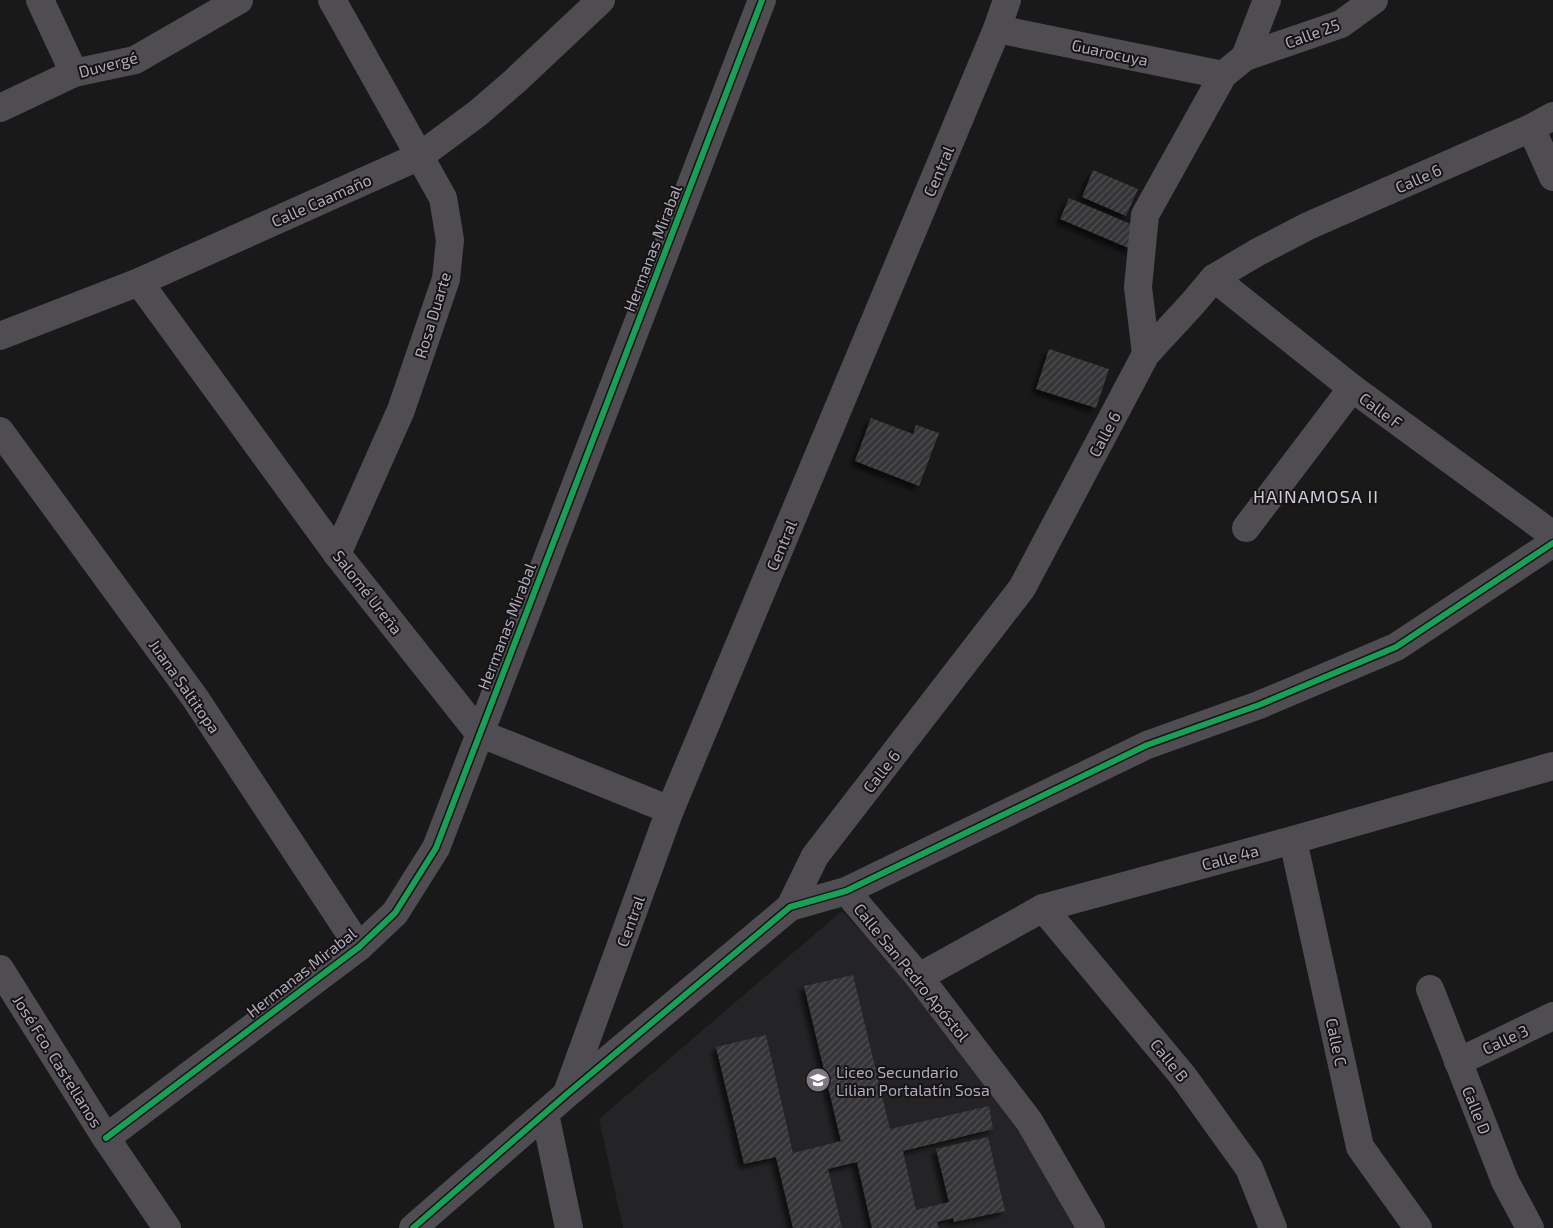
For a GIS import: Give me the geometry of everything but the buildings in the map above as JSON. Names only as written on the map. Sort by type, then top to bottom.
[{"type":"street","points":[[40,0],[74,73]]},
{"type":"street","name":"Duvergé","points":[[0,108],[74,73],[135,60],[239,0]]},
{"type":"street","name":"Rosa Duarte","points":[[332,0],[443,198],[450,240],[446,279],[401,410],[337,554]]},
{"type":"street","name":"Calle Caamaño","points":[[0,336],[139,282],[420,156],[478,113],[602,0]]},
{"type":"street","name":"Hermanas Mirabal","points":[[106,1138],[359,947],[395,913],[436,848],[762,0]]},
{"type":"street","name":"Central","points":[[567,1094],[670,810],[1008,0]]},
{"type":"street","points":[[1146,354],[1138,287],[1145,215],[1223,75],[1245,57],[1267,0]]},
{"type":"street","name":"Calle 25","points":[[1245,57],[1341,24],[1374,0]]},
{"type":"street","name":"Guarocuya","points":[[997,29],[1223,75]]},
{"type":"street","points":[[1542,122],[1553,177]]},
{"type":"street","name":"Calle 6","points":[[790,907],[815,856],[1022,588],[1146,354],[1193,304],[1214,278],[1256,253],[1308,226],[1542,122]]},
{"type":"street","name":"Calle F","points":[[1214,278],[1352,388],[1553,535]]},
{"type":"street","name":"Salomé Ureña","points":[[139,282],[337,554],[480,733],[670,810]]},
{"type":"street","points":[[1246,528],[1352,388]]},
{"type":"street","name":"Juana Saltitopa","points":[[0,431],[195,698],[359,947]]},
{"type":"street","points":[[413,1228],[567,1094],[790,907],[846,891],[1147,745],[1259,706],[1396,646],[1553,542]]},
{"type":"street","name":"Calle 4a","points":[[920,977],[1043,908],[1293,840],[1553,766]]},
{"type":"street","name":"Calle C","points":[[1293,840],[1360,1147],[1418,1228]]},
{"type":"street","name":"Calle San Pedro Apóstol","points":[[846,891],[920,977],[1029,1121],[1091,1228]]},
{"type":"street","name":"Calle B","points":[[1043,908],[1183,1076],[1238,1152],[1249,1168],[1273,1228]]},
{"type":"street","name":"José Fco. Castellanos","points":[[0,969],[106,1138],[167,1228]]},
{"type":"street","name":"Calle D","points":[[1430,989],[1505,1181],[1530,1228]]},
{"type":"street","name":"Calle 3","points":[[1458,1062],[1553,1016]]},
{"type":"street","points":[[545,1114],[569,1228]]},
{"type":"shaded area","name":"Liceo Secundario Lilian Portalatín Sosa","points":[[842,911],[968,1042],[1080,1228],[623,1228],[599,1119]]},
{"type":"cycle path","points":[[106,1138],[359,947],[395,913],[436,848],[762,0]]},
{"type":"cycle path","points":[[413,1228],[567,1094],[790,907],[846,891],[1147,745],[1259,705],[1396,647],[1553,543]]},
{"type":"place","name":"Liceo Secundario Lilian Portalatín Sosa","points":[[818,1080]]},
{"type":"district","name":"HAINAMOSA II","points":[[1316,496]]}]
